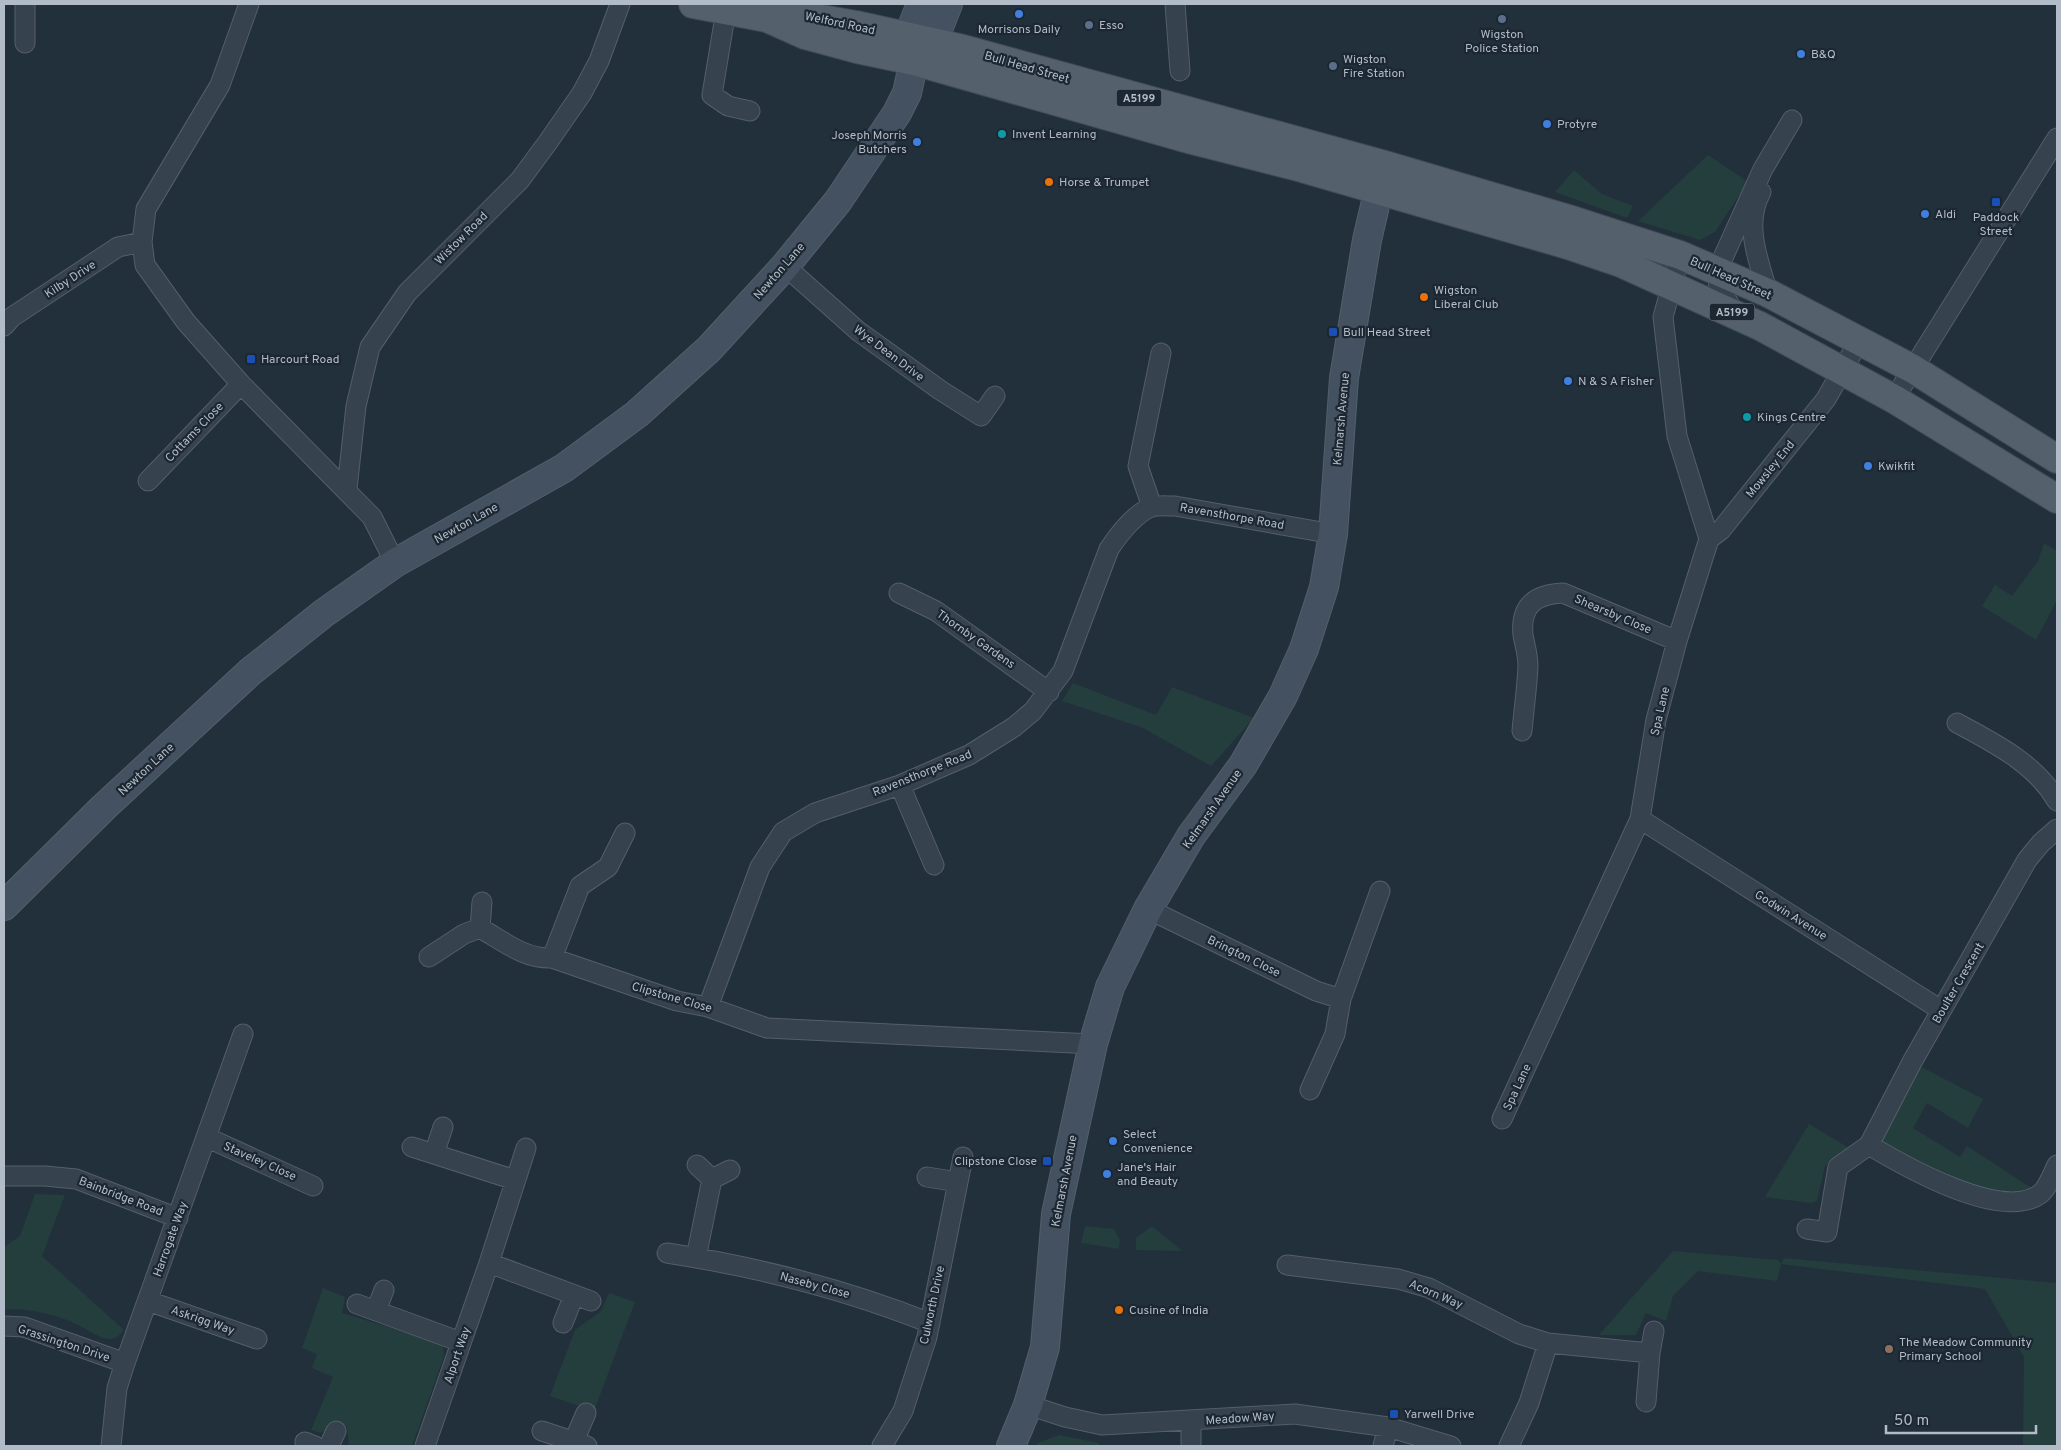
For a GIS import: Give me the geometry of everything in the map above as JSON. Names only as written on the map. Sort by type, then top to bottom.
[{"type":"main road","name":"Welford Road","points":[[693,4],[767,18],[805,34],[857,50],[909,43]]},
{"type":"main road","name":"Welford Road","points":[[767,18],[800,15],[856,25],[909,43]]},
{"type":"main road","name":"Bull Head Street","points":[[909,43],[971,51],[1381,178],[1620,263],[1734,312],[1842,370],[1894,399],[2057,498]]},
{"type":"main road","name":"Bull Head Street","points":[[909,43],[996,84],[1133,123],[1575,221],[1680,255],[1768,293],[1913,369],[2057,458]]},
{"type":"street","points":[[24,43],[25,4]]},
{"type":"street","points":[[249,4],[220,85],[146,209],[142,242],[145,265],[186,322],[241,384],[347,489],[372,517],[396,563]]},
{"type":"street","name":"Wistow Road","points":[[347,489],[356,406],[370,347],[407,293],[520,180],[582,93],[599,60],[620,4]]},
{"type":"street","points":[[909,43],[921,4]]},
{"type":"street","points":[[909,43],[948,4]]},
{"type":"street","points":[[1175,4],[1180,71]]},
{"type":"street","points":[[726,10],[712,96],[728,106],[750,111]]},
{"type":"street","name":"Newton Lane","points":[[4,906],[104,807],[250,672],[324,613],[396,563],[564,468],[637,414],[709,349],[785,266],[838,201],[897,113],[907,93],[909,43]]},
{"type":"street","points":[[1734,312],[1719,287],[1717,271],[1763,169],[1796,124],[1758,198],[1752,237],[1768,293]]},
{"type":"street","points":[[1894,399],[2057,138]]},
{"type":"street","name":"Kelmarsh Avenue","points":[[1011,1446],[1028,1406],[1045,1347],[1056,1214],[1093,1044],[1110,987],[1148,909],[1192,836],[1243,765],[1283,696],[1304,649],[1324,587],[1333,534],[1344,378],[1367,240],[1381,178]]},
{"type":"street","name":"Kilby Drive","points":[[4,326],[12,317],[118,247],[142,242]]},
{"type":"street","points":[[1680,255],[1663,316],[1677,436],[1709,539]]},
{"type":"street","name":"Wye Dean Drive","points":[[785,266],[858,330],[972,411],[981,416],[995,396]]},
{"type":"street","name":"Mowsley End","points":[[1709,539],[1722,530],[1826,399],[1858,341]]},
{"type":"street","points":[[1152,507],[1138,466],[1161,353]]},
{"type":"street","name":"Cottams Close","points":[[148,481],[241,384]]},
{"type":"street","name":"Ravensthorpe Road","points":[[708,1007],[760,867],[783,832],[815,813],[900,784],[969,755],[1014,727],[1033,711],[1063,671],[1109,549],[1120,532],[1152,507],[1176,506],[1333,534]]},
{"type":"street","name":"Spa Lane","points":[[1502,1119],[1640,819],[1656,720],[1677,641],[1709,539]]},
{"type":"street","name":"Thornby Gardens","points":[[899,593],[936,611],[1049,692]]},
{"type":"street","name":"Shearsby Close","points":[[1522,731],[1528,664],[1522,623],[1526,610],[1535,599],[1548,593],[1563,593],[1677,641]]},
{"type":"street","points":[[1957,723],[2016,756],[2051,791],[2057,801]]},
{"type":"street","points":[[900,784],[934,865]]},
{"type":"street","name":"Godwin Avenue","points":[[1640,819],[1942,1010]]},
{"type":"street","name":"Boulter Crescent","points":[[1807,1229],[1827,1232],[1838,1168],[1869,1145],[1942,1010],[2027,860],[2041,843],[2057,829]]},
{"type":"street","points":[[552,958],[580,886],[608,866],[625,833]]},
{"type":"street","points":[[1310,1090],[1335,1034],[1341,999],[1380,891]]},
{"type":"street","points":[[429,958],[464,934],[480,928],[482,902]]},
{"type":"street","name":"Brington Close","points":[[1148,909],[1308,987],[1341,999]]},
{"type":"street","name":"Clipstone Close","points":[[480,928],[524,954],[537,959],[552,958],[677,1001],[708,1007],[767,1028],[1093,1044]]},
{"type":"street","name":"Harrogate Way","points":[[111,1446],[117,1388],[124,1363],[243,1034]]},
{"type":"street","points":[[434,1154],[443,1127]]},
{"type":"street","name":"Staveley Close","points":[[206,1137],[313,1186]]},
{"type":"street","points":[[1869,1145],[1930,1179],[1969,1194],[2021,1203],[2041,1194],[2057,1164]]},
{"type":"street","points":[[412,1147],[514,1180]]},
{"type":"street","name":"Alport Way","points":[[425,1446],[489,1263],[514,1180],[526,1148]]},
{"type":"street","name":"Culworth Drive","points":[[882,1446],[903,1411],[930,1323],[963,1157]]},
{"type":"street","points":[[697,1165],[712,1179]]},
{"type":"street","points":[[712,1179],[730,1170]]},
{"type":"street","name":"Bainbridge Road","points":[[4,1176],[45,1176],[76,1179],[178,1218]]},
{"type":"street","points":[[927,1177],[958,1182]]},
{"type":"street","points":[[696,1258],[712,1179]]},
{"type":"street","name":"Naseby Close","points":[[667,1253],[813,1283],[874,1301],[930,1323]]},
{"type":"street","points":[[489,1263],[582,1298],[563,1323]]},
{"type":"street","name":"Acorn Way","points":[[1287,1264],[1398,1279],[1429,1288],[1519,1334],[1548,1343],[1650,1353]]},
{"type":"street","points":[[376,1311],[384,1290]]},
{"type":"street","name":"Askrigg Way","points":[[148,1301],[257,1339]]},
{"type":"street","points":[[357,1304],[461,1342]]},
{"type":"street","name":"Grassington Drive","points":[[4,1326],[24,1327],[124,1363]]},
{"type":"street","points":[[1646,1402],[1650,1353],[1654,1331]]},
{"type":"street","points":[[1509,1446],[1529,1403],[1548,1343]]},
{"type":"street","name":"Meadow Way","points":[[1028,1406],[1102,1425],[1295,1414],[1388,1427],[1451,1446]]},
{"type":"street","points":[[542,1431],[580,1444],[586,1413]]},
{"type":"street","points":[[1191,1421],[1191,1446]]},
{"type":"street","points":[[1383,1446],[1388,1427]]},
{"type":"green space","points":[[1708,155],[1748,182],[1715,232],[1700,240],[1638,221]]},
{"type":"green space","points":[[1574,170],[1602,194],[1633,206],[1627,218],[1555,192]]},
{"type":"green space","points":[[2044,543],[2056,550],[2057,548],[2057,600],[2036,640],[1982,606],[1995,585],[2012,596],[2038,561]]},
{"type":"green space","points":[[1073,683],[1156,715],[1172,687],[1254,718],[1211,766],[1143,728],[1062,701]]},
{"type":"green space","points":[[1912,1062],[1983,1099],[1968,1128],[1927,1103],[1913,1128],[1960,1157],[1967,1146],[2041,1194],[1969,1194],[1869,1145]]},
{"type":"green space","points":[[1809,1124],[1849,1148],[1825,1166],[1817,1201],[1811,1203],[1765,1197]]},
{"type":"green space","points":[[35,1194],[65,1195],[42,1256],[124,1330],[115,1338],[104,1338],[76,1324],[50,1315],[31,1311],[4,1310],[4,1247],[20,1236]]},
{"type":"green space","points":[[1085,1226],[1114,1229],[1120,1240],[1119,1249],[1081,1243]]},
{"type":"green space","points":[[1152,1226],[1182,1251],[1136,1250],[1136,1238]]},
{"type":"green space","points":[[1673,1251],[1778,1260],[1781,1264],[1777,1281],[1698,1271],[1673,1296],[1666,1321],[1646,1313],[1636,1335],[1599,1335]]},
{"type":"green space","points":[[1784,1258],[2057,1283],[2057,1446],[2023,1446],[2024,1357],[1985,1289],[1781,1264]]},
{"type":"green space","points":[[323,1288],[345,1297],[342,1313],[428,1339],[443,1347],[444,1356],[412,1446],[349,1446],[347,1427],[332,1421],[326,1430],[320,1433],[311,1430],[333,1377],[312,1368],[317,1354],[302,1348]]},
{"type":"green space","points":[[609,1293],[635,1302],[594,1411],[550,1396],[575,1330],[600,1312]]},
{"type":"green space","points":[[1059,1435],[1099,1443],[1099,1446],[1036,1446],[1037,1443]]},
{"type":"place","name":"Morrisons Daily","points":[[1019,14]]},
{"type":"place","name":"Wigston Police Station","points":[[1502,19]]},
{"type":"place","name":"Esso","points":[[1089,25]]},
{"type":"place","name":"B&Q","points":[[1801,54]]},
{"type":"place","name":"Wigston Fire Station","points":[[1333,66]]},
{"type":"place","name":"Protyre","points":[[1547,124]]},
{"type":"place","name":"Invent Learning","points":[[1002,134]]},
{"type":"place","name":"Joseph Morris Butchers","points":[[917,142]]},
{"type":"place","name":"Horse & Trumpet","points":[[1049,182]]},
{"type":"place","name":"Paddock Street","points":[[1996,202]]},
{"type":"place","name":"Aldi","points":[[1925,214]]},
{"type":"place","name":"Wigston Liberal Club","points":[[1424,297]]},
{"type":"place","name":"Bull Head Street","points":[[1333,332]]},
{"type":"place","name":"Harcourt Road","points":[[251,359]]},
{"type":"place","name":"N & S A Fisher","points":[[1568,381]]},
{"type":"place","name":"Kings Centre","points":[[1747,417]]},
{"type":"place","name":"Kwikfit","points":[[1868,466]]},
{"type":"place","name":"Select Convenience","points":[[1113,1141]]},
{"type":"place","name":"Clipstone Close","points":[[1047,1161]]},
{"type":"place","name":"Jane's Hair and Beauty","points":[[1107,1174]]},
{"type":"place","name":"Cusine of India","points":[[1119,1310]]},
{"type":"place","name":"The Meadow Community Primary School","points":[[1889,1349]]},
{"type":"place","name":"Yarwell Drive","points":[[1394,1414]]}]
